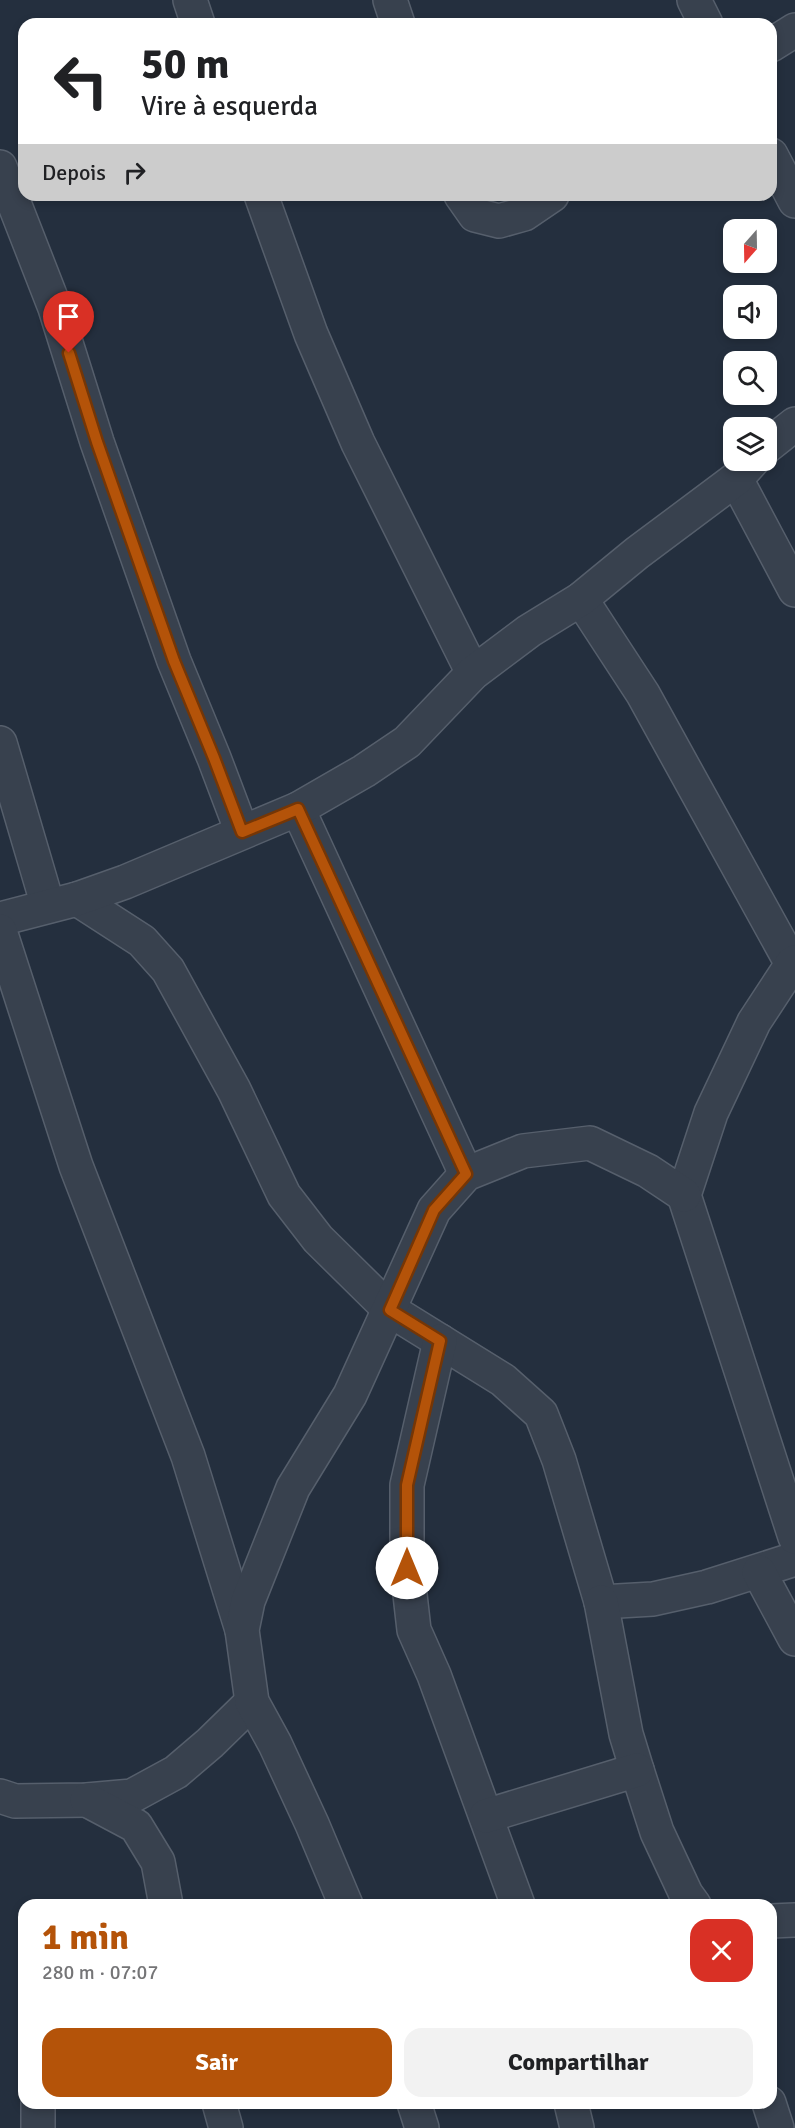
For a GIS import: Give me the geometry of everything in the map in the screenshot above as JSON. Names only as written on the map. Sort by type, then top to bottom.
[{"type":"street","points":[[190,0],[196,18]]},
{"type":"street","points":[[390,0],[396,18]]},
{"type":"street","points":[[694,0],[703,18]]},
{"type":"street","points":[[777,41],[795,30]]},
{"type":"street","points":[[777,166],[795,201]]},
{"type":"street","points":[[0,167],[55,308],[97,442],[174,661],[242,832]]},
{"type":"street","points":[[263,201],[310,334],[358,443],[473,674]]},
{"type":"street","points":[[465,201],[475,215],[499,221],[524,214],[543,201]]},
{"type":"street","points":[[777,438],[795,424]]},
{"type":"street","points":[[0,919],[62,903],[125,882],[298,809],[364,771],[407,742],[473,674],[530,631],[581,599],[743,471]]},
{"type":"street","points":[[744,471],[795,590]]},
{"type":"street","points":[[581,599],[643,694],[793,963],[754,1022],[711,1113],[684,1195],[795,1537]]},
{"type":"street","points":[[0,743],[62,903],[142,941],[168,970],[234,1090],[284,1195],[318,1239],[390,1310],[503,1380],[541,1414],[559,1460],[601,1602],[626,1734],[637,1770],[657,1832],[690,1899]]},
{"type":"street","points":[[298,809],[466,1174]]},
{"type":"street","points":[[0,932],[76,1166],[188,1456],[242,1630],[252,1702],[275,1744],[343,1899]]},
{"type":"street","points":[[242,1630],[248,1601],[293,1488],[350,1395],[434,1210],[466,1174],[524,1151],[590,1143],[648,1171],[684,1195]]},
{"type":"street","points":[[440,1341],[407,1485],[407,1568],[414,1630],[434,1675],[516,1899]]},
{"type":"street","points":[[601,1602],[653,1599],[707,1587],[795,1559]]},
{"type":"street","points":[[759,1572],[795,1639]]},
{"type":"street","points":[[0,1796],[15,1801],[87,1800],[132,1796],[176,1772],[252,1702]]},
{"type":"street","points":[[486,1815],[637,1770]]},
{"type":"street","points":[[87,1800],[136,1826],[158,1862],[165,1899]]},
{"type":"street","points":[[777,1921],[795,1920]]},
{"type":"street","points":[[38,2109],[38,2128]]},
{"type":"street","points":[[221,2109],[226,2128]]},
{"type":"street","points":[[416,2109],[422,2128]]},
{"type":"street","points":[[572,2109],[577,2128]]},
{"type":"street","points":[[771,2109],[777,2128]]},
{"type":"route","points":[[69,353],[97,442],[174,661],[242,832],[298,809],[466,1174],[434,1210],[390,1310],[440,1341],[407,1485],[407,1568]]}]
